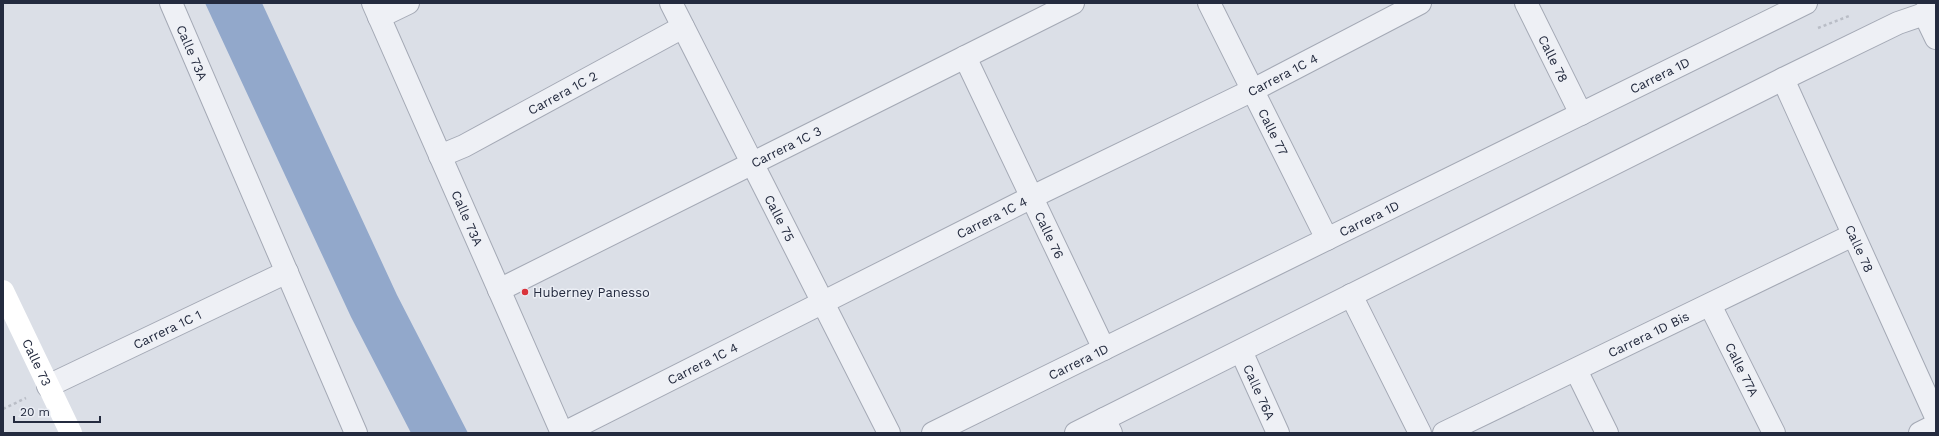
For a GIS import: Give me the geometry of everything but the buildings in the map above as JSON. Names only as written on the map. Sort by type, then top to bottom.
[{"type":"main road","name":"Calle 73","points":[[3,291],[72,433]]},
{"type":"street","name":"Calle 73A","points":[[171,3],[356,433]]},
{"type":"street","points":[[376,10],[408,3]]},
{"type":"street","name":"Calle 75","points":[[671,3],[888,433]]},
{"type":"street","name":"Carrera 1C 3","points":[[499,290],[1073,3]]},
{"type":"street","name":"Calle 77","points":[[1209,3],[1327,239]]},
{"type":"street","name":"Carrera 1C 4","points":[[563,433],[1032,197],[1253,90],[1420,3]]},
{"type":"street","name":"Calle 78","points":[[1526,3],[1581,114]]},
{"type":"street","name":"Carrera 1D","points":[[933,433],[1806,3]]},
{"type":"street","name":"Calle 73A","points":[[376,10],[563,433]]},
{"type":"street","points":[[1076,433],[1107,426],[1241,351],[1783,79],[1898,23],[1930,12],[1936,38]]},
{"type":"street","name":"Carrera 1C 2","points":[[440,156],[464,146],[683,27]]},
{"type":"street","name":"Calle 76","points":[[965,57],[1104,348]]},
{"type":"street","name":"Calle 78","points":[[1783,79],[1936,417]]},
{"type":"street","name":"Carrera 1D Bis","points":[[1444,433],[1853,235]]},
{"type":"street","name":"Carrera 1C 1","points":[[48,386],[287,272]]},
{"type":"street","points":[[1351,295],[1420,433]]},
{"type":"street","name":"Calle 77A","points":[[1710,305],[1774,433]]},
{"type":"street","name":"Calle 76A","points":[[1241,351],[1278,433]]},
{"type":"street","points":[[1576,370],[1607,433]]},
{"type":"street","points":[[1920,433],[1936,425]]},
{"type":"water","points":[[205,3],[262,3],[397,295],[468,433],[411,433],[351,317]]},
{"type":"place","name":"Huberney Panesso","points":[[525,292]]}]
